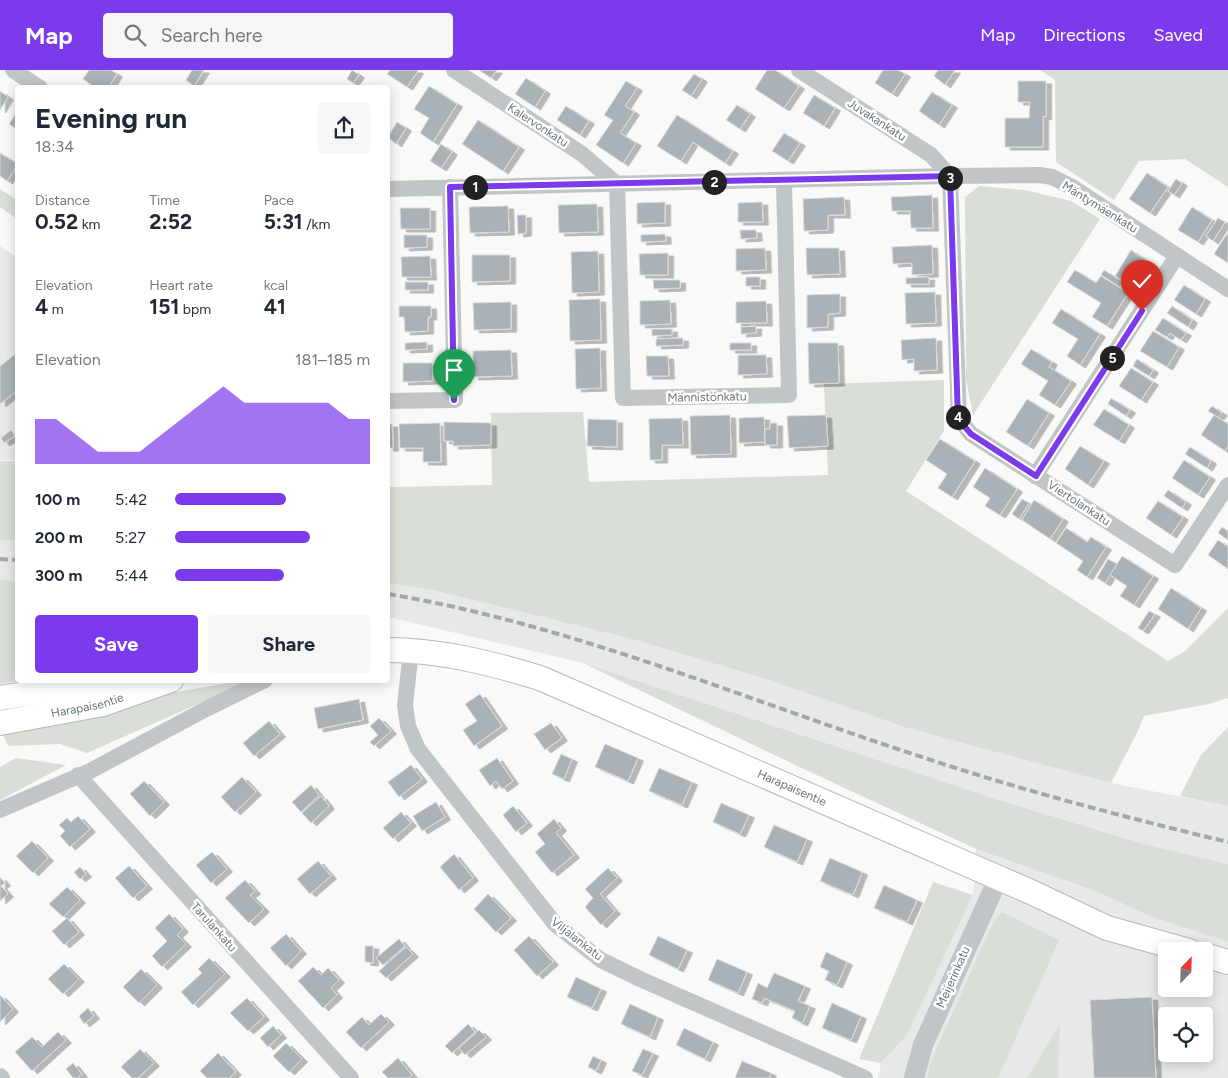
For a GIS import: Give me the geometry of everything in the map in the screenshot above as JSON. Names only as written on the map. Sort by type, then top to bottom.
[{"type":"main road","name":"Harapaisentie","points":[[390,650],[411,650],[502,666],[561,685],[1107,928],[1158,942]]},
{"type":"main road","name":"Harapaisentie","points":[[0,698],[97,683]]},
{"type":"main road","name":"Harapaisentie","points":[[0,723],[103,704],[163,683]]},
{"type":"main road","points":[[1213,958],[1228,962]]},
{"type":"street","points":[[13,70],[36,85]]},
{"type":"street","name":"Kalervonkatu","points":[[454,70],[582,154],[617,184]]},
{"type":"street","name":"Juvakankatu","points":[[800,70],[931,156],[950,176]]},
{"type":"street","name":"Mäntymäenkatu","points":[[390,189],[1040,175],[1072,187],[1228,289]]},
{"type":"street","name":"Viertolankatu","points":[[950,176],[958,419],[971,434],[1175,565],[1228,485]]},
{"type":"street","name":"Männistönkatu","points":[[617,184],[623,398],[789,395],[784,180]]},
{"type":"street","points":[[390,401],[454,400],[450,187]]},
{"type":"street","points":[[1036,476],[1177,256]]},
{"type":"street","name":"Viljalankatu","points":[[411,650],[405,705],[408,726],[418,749],[554,924],[601,960],[865,1078]]},
{"type":"street","points":[[0,810],[90,771],[259,683]]},
{"type":"street","name":"Tarulankatu","points":[[78,776],[351,1078]]},
{"type":"street","name":"Meijerinkatu","points":[[914,1078],[923,1045],[998,879]]},
{"type":"shaded area","points":[[1040,70],[1228,70],[1228,187],[1185,159],[1139,161],[1114,200],[1056,162],[1055,80]]},
{"type":"shaded area","points":[[979,186],[1025,190],[1071,201],[1100,219],[973,415],[966,379],[965,197]]},
{"type":"shaded area","points":[[0,189],[15,199],[15,218],[0,207]]},
{"type":"shaded area","points":[[0,246],[15,256],[15,460],[0,460]]},
{"type":"shaded area","points":[[944,380],[944,431],[906,491],[1168,661],[1184,652],[1228,608],[1228,698],[1209,704],[1144,716],[1111,783],[905,727],[766,679],[632,639],[432,590],[390,583],[390,487],[492,485],[491,413],[583,412],[589,482],[828,475],[824,384]]},
{"type":"shaded area","points":[[0,461],[15,461],[15,541],[0,540]]},
{"type":"shaded area","points":[[0,540],[15,541],[15,581],[0,580]]},
{"type":"shaded area","points":[[0,580],[15,581],[15,682],[0,684]]},
{"type":"shaded area","points":[[390,583],[432,590],[632,639],[1111,783],[1228,806],[1228,864],[1144,844],[1002,801],[583,663],[390,617]]},
{"type":"shaded area","points":[[583,663],[1002,801],[1144,844],[1228,864],[1228,942],[1147,915],[1098,892],[976,849]]},
{"type":"shaded area","points":[[228,683],[245,683],[87,753],[60,744],[8,746],[2,732],[158,695]]},
{"type":"shaded area","points":[[1228,727],[1228,806],[1180,796],[1201,755]]},
{"type":"shaded area","points":[[16,758],[66,765],[0,800],[0,767]]},
{"type":"shaded area","points":[[976,849],[1098,892],[1147,915],[1228,942],[1228,1078],[878,1078],[881,1063],[907,1035],[973,895]]},
{"type":"shaded area","points":[[933,882],[973,895],[907,1035],[881,1063],[859,1059]]},
{"type":"shaded area","points":[[1002,912],[1059,940],[998,1078],[927,1078],[930,1063],[993,923]]},
{"type":"shaded area","points":[[1060,1024],[1058,1078],[1027,1078]]},
{"type":"building","points":[[89,70],[111,70],[117,74],[110,85],[92,85],[83,79]]},
{"type":"building","points":[[192,70],[204,70],[195,85],[186,80]]},
{"type":"building","points":[[352,70],[359,75],[353,83],[347,79]]},
{"type":"building","points":[[390,70],[418,71],[407,87],[387,74]]},
{"type":"building","points":[[479,70],[497,70],[491,78]]},
{"type":"building","points":[[767,70],[775,70],[799,86],[784,108],[755,89]]},
{"type":"building","points":[[883,70],[898,70],[905,74],[892,94],[875,83]]},
{"type":"building","points":[[938,70],[955,70],[945,85],[934,76]]},
{"type":"building","points":[[694,74],[702,79],[691,96],[682,90]]},
{"type":"building","points":[[526,78],[545,91],[535,107],[515,94]]},
{"type":"building","points":[[626,81],[637,88],[625,106],[634,112],[620,133],[636,143],[623,163],[596,145],[613,120],[604,115]]},
{"type":"building","points":[[1018,81],[1046,81],[1046,117],[1043,116],[1043,147],[1005,147],[1005,118],[1029,118],[1030,102],[1018,102]]},
{"type":"building","points":[[429,86],[457,104],[433,142],[420,133],[429,118],[414,109]]},
{"type":"building","points":[[0,91],[8,97],[0,110]]},
{"type":"building","points":[[932,92],[952,105],[939,125],[919,111]]},
{"type":"building","points":[[814,95],[835,108],[824,126],[803,113]]},
{"type":"building","points":[[737,105],[750,114],[740,129],[726,120]]},
{"type":"building","points":[[566,106],[589,121],[580,135],[557,120]]},
{"type":"building","points":[[15,115],[15,128],[9,124]]},
{"type":"building","points":[[677,115],[733,151],[725,163],[693,142],[681,161],[657,146]]},
{"type":"building","points":[[478,120],[519,147],[503,171],[462,144]]},
{"type":"building","points":[[397,122],[406,128],[396,144],[390,139],[390,134]]},
{"type":"building","points":[[784,133],[800,143],[788,161],[772,151]]},
{"type":"building","points":[[441,144],[452,152],[441,168],[430,161]]},
{"type":"building","points":[[0,153],[15,162],[15,169],[7,181],[0,176]]},
{"type":"building","points":[[1147,173],[1168,187],[1150,213],[1129,199]]},
{"type":"building","points":[[1176,179],[1182,183],[1174,195],[1168,191]]},
{"type":"building","points":[[932,195],[933,228],[911,228],[910,211],[892,211],[891,197]]},
{"type":"building","points":[[844,197],[845,215],[828,215],[828,230],[804,231],[803,199]]},
{"type":"building","points":[[665,202],[665,223],[637,224],[637,203]]},
{"type":"building","points":[[762,202],[763,222],[738,222],[738,203]]},
{"type":"building","points":[[597,204],[598,232],[559,233],[558,205]]},
{"type":"building","points":[[508,206],[509,232],[470,233],[469,207]]},
{"type":"building","points":[[1192,207],[1212,220],[1198,242],[1178,230]]},
{"type":"building","points":[[400,208],[430,208],[430,229],[401,229]]},
{"type":"building","points":[[517,215],[526,215],[526,233],[518,234]]},
{"type":"building","points":[[1218,218],[1225,222],[1213,241],[1206,236]]},
{"type":"building","points":[[740,230],[756,230],[757,238],[741,239]]},
{"type":"building","points":[[1228,232],[1228,263],[1214,254]]},
{"type":"building","points":[[665,234],[666,241],[641,242],[641,235]]},
{"type":"building","points":[[404,235],[427,235],[427,247],[404,248]]},
{"type":"building","points":[[932,245],[933,274],[912,275],[912,263],[893,264],[892,247]]},
{"type":"building","points":[[765,248],[766,270],[736,271],[736,249]]},
{"type":"building","points":[[806,248],[839,248],[840,274],[807,275]]},
{"type":"building","points":[[1131,250],[1148,262],[1132,287],[1115,276]]},
{"type":"building","points":[[598,251],[599,292],[572,293],[571,252]]},
{"type":"building","points":[[668,253],[668,275],[640,275],[639,254]]},
{"type":"building","points":[[472,255],[510,255],[510,281],[472,282]]},
{"type":"building","points":[[430,256],[431,277],[402,277],[401,257]]},
{"type":"building","points":[[1075,270],[1096,283],[1101,276],[1128,293],[1107,326],[1092,317],[1101,303],[1067,282]]},
{"type":"building","points":[[1104,270],[1123,282],[1120,287],[1101,275]]},
{"type":"building","points":[[746,277],[760,277],[760,286],[746,286]]},
{"type":"building","points":[[929,277],[929,284],[906,284],[906,278]]},
{"type":"building","points":[[653,280],[680,280],[680,288],[654,289]]},
{"type":"building","points":[[405,282],[428,282],[428,290],[405,290]]},
{"type":"building","points":[[1184,285],[1205,299],[1196,314],[1174,300]]},
{"type":"building","points":[[935,292],[936,323],[906,324],[905,293]]},
{"type":"building","points":[[840,294],[840,313],[828,314],[828,327],[807,328],[807,295]]},
{"type":"building","points":[[600,299],[601,340],[570,341],[569,300]]},
{"type":"building","points":[[670,300],[671,324],[640,325],[640,301]]},
{"type":"building","points":[[766,301],[767,323],[736,323],[736,302]]},
{"type":"building","points":[[511,302],[511,329],[474,330],[473,303]]},
{"type":"building","points":[[399,306],[431,306],[431,317],[428,317],[428,331],[405,332],[404,317],[399,317]]},
{"type":"building","points":[[1172,306],[1192,320],[1188,327],[1167,313]]},
{"type":"building","points":[[1061,309],[1100,334],[1080,365],[1067,356],[1078,339],[1052,323]]},
{"type":"building","points":[[1163,318],[1186,333],[1181,340],[1170,333],[1167,337],[1155,330]]},
{"type":"building","points":[[756,326],[756,333],[741,334],[741,327]]},
{"type":"building","points":[[652,329],[672,329],[672,335],[652,336]]},
{"type":"building","points":[[1153,331],[1179,347],[1167,367],[1140,351]]},
{"type":"building","points":[[683,338],[683,345],[656,346],[656,339]]},
{"type":"building","points":[[936,338],[937,370],[914,371],[914,359],[902,360],[901,340]]},
{"type":"building","points":[[427,342],[427,349],[405,350],[405,343]]},
{"type":"building","points":[[730,343],[751,343],[751,350],[730,350]]},
{"type":"building","points":[[808,343],[838,343],[839,383],[809,384]]},
{"type":"building","points":[[600,348],[601,388],[576,389],[575,349]]},
{"type":"building","points":[[1031,349],[1052,362],[1049,367],[1071,381],[1055,405],[1039,395],[1048,381],[1021,364]]},
{"type":"building","points":[[511,350],[512,376],[473,377],[473,351]]},
{"type":"building","points":[[15,354],[15,392],[0,404],[0,366]]},
{"type":"building","points":[[738,355],[766,355],[767,374],[738,375]]},
{"type":"building","points":[[646,356],[668,356],[669,376],[647,376]]},
{"type":"building","points":[[1137,359],[1153,370],[1149,376],[1133,366]]},
{"type":"building","points":[[403,363],[432,363],[433,381],[403,382]]},
{"type":"building","points":[[1131,368],[1153,382],[1141,400],[1119,386]]},
{"type":"building","points":[[1111,398],[1130,410],[1126,416],[1108,404]]},
{"type":"building","points":[[1027,399],[1049,413],[1028,446],[1006,432]]},
{"type":"building","points":[[1212,406],[1222,413],[1218,417],[1208,411]]},
{"type":"building","points":[[1104,409],[1129,425],[1119,441],[1093,425]]},
{"type":"building","points":[[730,415],[731,454],[691,455],[690,416]]},
{"type":"building","points":[[826,415],[828,446],[789,448],[787,416]]},
{"type":"building","points":[[1214,415],[1228,424],[1228,446],[1225,451],[1201,435]]},
{"type":"building","points":[[764,417],[765,442],[739,443],[739,418]]},
{"type":"building","points":[[682,418],[683,445],[662,445],[662,460],[650,460],[649,419]]},
{"type":"building","points":[[588,419],[617,420],[617,447],[587,446]]},
{"type":"building","points":[[444,422],[491,423],[491,445],[453,446],[453,441],[444,441]]},
{"type":"building","points":[[440,423],[441,462],[423,462],[423,448],[400,448],[399,424]]},
{"type":"building","points":[[770,423],[777,423],[777,445],[765,445],[765,429],[770,429]]},
{"type":"building","points":[[390,424],[392,424],[393,448],[390,448]]},
{"type":"building","points":[[11,430],[15,436],[4,443],[1,438]]},
{"type":"building","points":[[940,439],[975,461],[952,497],[938,488],[947,474],[926,460]]},
{"type":"building","points":[[1080,446],[1104,461],[1088,485],[1065,469]]},
{"type":"building","points":[[1190,447],[1211,461],[1207,468],[1185,454]]},
{"type":"building","points":[[1184,460],[1210,477],[1198,495],[1172,478]]},
{"type":"building","points":[[985,468],[1017,489],[1000,515],[985,506],[990,498],[973,487]]},
{"type":"building","points":[[1168,490],[1186,502],[1182,508],[1164,496]]},
{"type":"building","points":[[1022,499],[1029,503],[1019,519],[1012,514]]},
{"type":"building","points":[[1034,500],[1063,519],[1050,539],[1022,520]]},
{"type":"building","points":[[1158,501],[1183,517],[1171,535],[1146,518]]},
{"type":"building","points":[[1222,527],[1228,531],[1228,540],[1218,533]]},
{"type":"building","points":[[1066,528],[1087,542],[1091,537],[1106,547],[1087,577],[1077,570],[1083,561],[1056,543]]},
{"type":"building","points":[[1218,540],[1228,547],[1228,569],[1208,555]]},
{"type":"building","points":[[1122,556],[1153,576],[1134,605],[1120,596],[1127,586],[1110,575]]},
{"type":"building","points":[[1108,559],[1117,564],[1105,583],[1097,578]]},
{"type":"building","points":[[1171,588],[1201,608],[1188,629],[1158,609]]},
{"type":"building","points":[[1149,611],[1155,614],[1143,631],[1138,628]]},
{"type":"building","points":[[480,694],[502,726],[474,746],[463,730],[477,721],[465,704]]},
{"type":"building","points":[[359,699],[363,720],[318,729],[314,708]]},
{"type":"building","points":[[379,718],[391,731],[374,746],[370,742],[378,735],[370,726]]},
{"type":"building","points":[[269,721],[280,734],[254,756],[243,743]]},
{"type":"building","points":[[551,723],[562,738],[545,750],[534,734]]},
{"type":"building","points":[[605,744],[638,758],[628,781],[595,767]]},
{"type":"building","points":[[561,754],[572,759],[564,779],[552,774]]},
{"type":"building","points":[[497,758],[513,781],[502,789],[496,781],[490,786],[479,770]]},
{"type":"building","points":[[411,765],[422,779],[399,797],[388,782]]},
{"type":"building","points":[[659,768],[692,782],[682,805],[649,791]]},
{"type":"building","points":[[242,777],[256,792],[235,812],[221,797]]},
{"type":"building","points":[[144,781],[164,802],[150,816],[130,794]]},
{"type":"building","points":[[311,785],[319,795],[301,812],[292,802]]},
{"type":"building","points":[[321,796],[329,806],[311,823],[302,813]]},
{"type":"building","points":[[436,802],[445,817],[422,831],[413,816]]},
{"type":"building","points":[[721,803],[749,815],[740,834],[713,822]]},
{"type":"building","points":[[513,806],[527,823],[516,832],[503,815]]},
{"type":"building","points":[[401,812],[411,823],[393,839],[383,828]]},
{"type":"building","points":[[78,816],[90,829],[70,847],[60,836],[65,831],[59,825],[67,818],[71,822]]},
{"type":"building","points":[[554,819],[561,828],[556,833],[574,855],[552,873],[535,852],[545,844],[537,834]]},
{"type":"building","points":[[774,825],[807,839],[797,862],[764,847]]},
{"type":"building","points":[[32,841],[48,858],[33,873],[16,856]]},
{"type":"building","points":[[212,852],[227,869],[211,883],[196,865]]},
{"type":"building","points":[[454,854],[473,878],[459,890],[440,867]]},
{"type":"building","points":[[830,858],[862,872],[853,895],[820,881]]},
{"type":"building","points":[[318,861],[331,876],[310,894],[297,879]]},
{"type":"building","points":[[129,866],[147,886],[133,898],[115,878]]},
{"type":"building","points":[[80,867],[86,874],[80,879],[74,872]]},
{"type":"building","points":[[608,868],[617,878],[600,894],[615,911],[601,925],[585,907],[593,898],[585,889]]},
{"type":"building","points":[[0,877],[5,883],[1,886],[8,894],[0,901]]},
{"type":"building","points":[[245,880],[255,891],[250,895],[264,909],[249,923],[225,898]]},
{"type":"building","points":[[884,885],[917,900],[907,922],[874,908]]},
{"type":"building","points":[[67,887],[80,900],[63,917],[49,904]]},
{"type":"building","points":[[488,894],[511,918],[496,932],[474,909]]},
{"type":"building","points":[[169,914],[183,929],[177,935],[186,944],[162,967],[152,956],[167,941],[155,928]]},
{"type":"building","points":[[67,918],[79,932],[64,945],[52,931]]},
{"type":"building","points":[[286,934],[301,951],[286,966],[270,948]]},
{"type":"building","points":[[529,936],[553,962],[537,976],[514,950]]},
{"type":"building","points":[[658,936],[687,950],[678,969],[649,955]]},
{"type":"building","points":[[399,939],[405,946],[383,965],[376,958]]},
{"type":"building","points":[[365,946],[373,946],[373,963],[365,962]]},
{"type":"building","points":[[406,947],[413,954],[386,978],[379,971]]},
{"type":"building","points":[[826,952],[847,962],[837,985],[825,980],[829,971],[820,967]]},
{"type":"building","points":[[209,958],[225,974],[193,1005],[181,992],[202,973],[198,969]]},
{"type":"building","points":[[717,959],[747,972],[738,993],[708,980]]},
{"type":"building","points":[[64,964],[79,979],[63,994],[48,979]]},
{"type":"building","points":[[313,967],[321,975],[328,968],[339,980],[331,988],[337,995],[323,1008],[298,981]]},
{"type":"building","points":[[141,969],[157,985],[139,1003],[123,987]]},
{"type":"building","points":[[774,973],[805,986],[798,1001],[810,1006],[802,1023],[792,1018],[795,1011],[764,998],[762,1003],[752,999],[758,983],[767,988]]},
{"type":"building","points":[[576,977],[601,989],[592,1008],[567,997]]},
{"type":"building","points":[[0,995],[13,1009],[0,1022]]},
{"type":"building","points":[[1152,997],[1156,1078],[1094,1078],[1090,1000]]},
{"type":"building","points":[[247,998],[264,1017],[248,1031],[230,1013]]},
{"type":"building","points":[[832,1003],[861,1016],[851,1040],[822,1028]]},
{"type":"building","points":[[630,1004],[658,1017],[650,1037],[621,1024]]},
{"type":"building","points":[[88,1008],[94,1016],[84,1024],[79,1016]]},
{"type":"building","points":[[381,1014],[389,1022],[361,1048],[346,1032],[362,1017],[369,1025]]},
{"type":"building","points":[[468,1024],[475,1032],[452,1053],[445,1046]]},
{"type":"building","points":[[273,1026],[281,1035],[268,1047],[260,1038]]},
{"type":"building","points":[[684,1028],[713,1042],[705,1059],[676,1045]]},
{"type":"building","points":[[479,1030],[486,1037],[465,1055],[459,1048]]},
{"type":"building","points":[[58,1032],[66,1040],[32,1071],[15,1052],[32,1037],[42,1047]]},
{"type":"building","points":[[286,1043],[302,1059],[289,1072],[273,1056]]},
{"type":"building","points":[[140,1049],[154,1063],[138,1078],[132,1078],[121,1067]]},
{"type":"building","points":[[643,1049],[653,1053],[642,1075],[632,1071]]},
{"type":"building","points":[[218,1053],[236,1072],[229,1078],[207,1078],[200,1071]]},
{"type":"building","points":[[593,1056],[601,1060],[596,1071],[588,1067]]},
{"type":"building","points":[[398,1058],[412,1075],[409,1078],[388,1078],[382,1072]]},
{"type":"building","points":[[742,1061],[771,1073],[769,1078],[735,1078]]},
{"type":"building","points":[[73,1063],[82,1074],[77,1078],[73,1078],[66,1069]]},
{"type":"railway","points":[[0,559],[15,560]]},
{"type":"railway","points":[[390,594],[526,625],[594,645],[968,772],[1078,804],[1228,842]]},
{"type":"route","points":[[454,400],[450,187],[950,176],[958,419],[971,434],[1036,476],[1142,311]]}]
